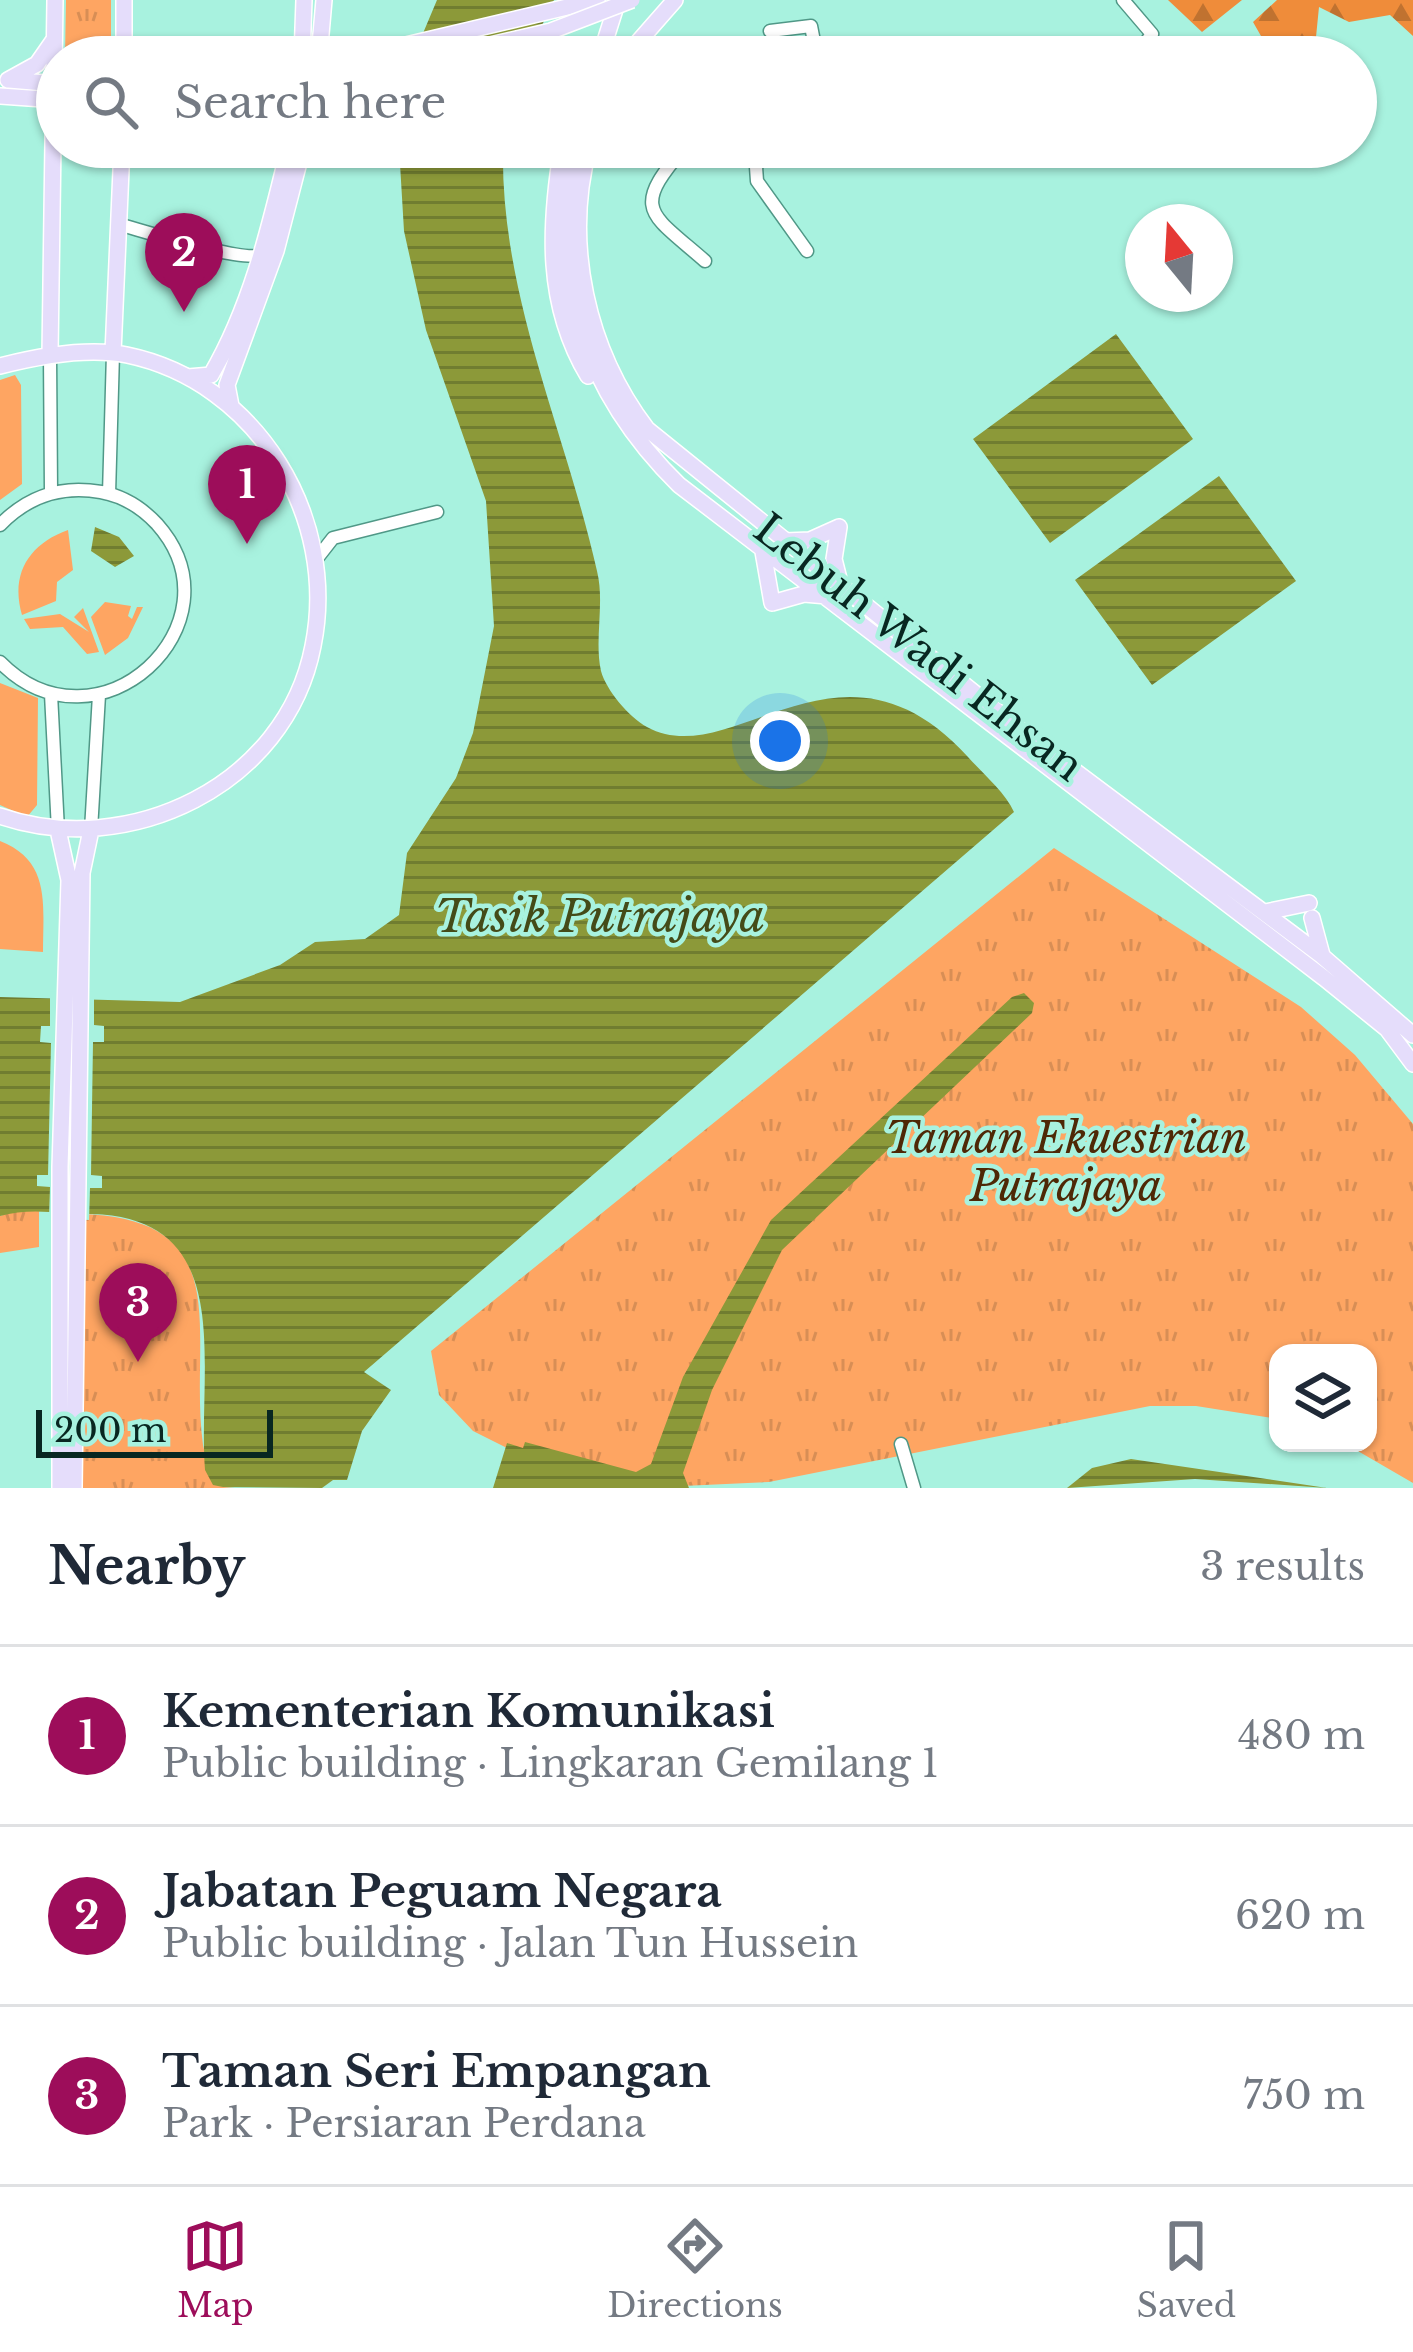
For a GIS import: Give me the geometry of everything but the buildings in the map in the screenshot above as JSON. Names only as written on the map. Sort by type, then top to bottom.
[{"type":"main road","points":[[53,36],[55,0]]},
{"type":"main road","points":[[124,0],[125,36]]},
{"type":"main road","points":[[303,36],[304,0]]},
{"type":"main road","points":[[321,36],[324,0]]},
{"type":"main road","points":[[444,36],[597,0]]},
{"type":"main road","points":[[607,36],[619,0]]},
{"type":"main road","points":[[530,36],[632,0]]},
{"type":"main road","points":[[643,36],[675,0]]},
{"type":"main road","points":[[3,85],[36,65]]},
{"type":"main road","points":[[3,85],[36,89]]},
{"type":"main road","points":[[3,85],[36,107]]},
{"type":"main road","points":[[27,98],[36,96]]},
{"type":"main road","points":[[50,355],[52,168]]},
{"type":"main road","points":[[113,353],[121,168]]},
{"type":"main road","points":[[185,377],[211,375],[230,342],[262,254],[284,168]]},
{"type":"main road","points":[[231,406],[227,385],[276,251],[298,168]]},
{"type":"main road","points":[[559,168],[550,244],[557,299],[573,348],[599,392],[609,398]]},
{"type":"main road","points":[[572,168],[563,221],[569,290],[590,360],[609,398]]},
{"type":"main road","name":"Lebuh Wadi Ehsan","points":[[586,168],[579,248],[584,284],[616,383],[647,429],[785,541],[835,590],[1387,1028],[1413,1064]]},
{"type":"main road","points":[[0,366],[50,355],[113,353],[185,377],[231,406],[280,462],[307,522],[315,561],[313,649],[274,732],[232,776],[192,803],[124,826],[58,830],[6,818]]},
{"type":"main road","name":"Lebuh Wadi Ehsan","points":[[609,398],[640,447],[666,472],[798,573],[835,590],[1265,912],[1413,1035]]},
{"type":"main road","points":[[762,546],[772,602],[835,590],[838,527],[810,540],[785,541]]},
{"type":"main road","points":[[6,818],[43,836],[54,849],[67,898]]},
{"type":"main road","points":[[82,873],[100,843],[124,826]]},
{"type":"main road","points":[[58,830],[73,957],[78,1251],[74,1488]]},
{"type":"main road","points":[[60,1488],[59,1252],[73,957],[91,830]]},
{"type":"main road","points":[[1265,912],[1310,910],[1322,956]]},
{"type":"street","points":[[1123,0],[1151,36]]},
{"type":"street","points":[[770,31],[811,26],[813,36]]},
{"type":"street","points":[[666,168],[654,182],[651,204],[662,223],[705,261]]},
{"type":"street","points":[[756,168],[758,181],[807,251]]},
{"type":"street","points":[[118,224],[169,234],[234,258],[252,260],[262,254]]},
{"type":"street","points":[[234,258],[251,283]]},
{"type":"street","points":[[110,494],[113,353]]},
{"type":"street","points":[[50,355],[51,493]]},
{"type":"street","points":[[0,525],[30,501],[51,493],[110,494],[146,514],[161,529],[179,566],[183,587],[176,628],[154,664],[99,695],[51,694],[30,686],[0,662]]},
{"type":"street","points":[[315,561],[333,538],[437,512]]},
{"type":"street","points":[[307,522],[333,538]]},
{"type":"street","points":[[51,694],[58,830]]},
{"type":"street","points":[[91,830],[99,695]]},
{"type":"street","points":[[901,1444],[913,1482]]},
{"type":"green space","points":[[66,0],[111,0],[111,36],[65,36]]},
{"type":"green space","points":[[1168,0],[1242,0],[1202,32]]},
{"type":"green space","points":[[1277,0],[1413,0],[1413,36],[1390,15],[1349,22],[1319,7],[1316,36],[1261,36],[1253,22]]},
{"type":"green space","points":[[15,375],[21,385],[22,484],[0,500],[0,380]]},
{"type":"green space","points":[[68,530],[73,570],[57,582],[56,601],[22,615],[19,586],[26,562],[43,543]]},
{"type":"green space","points":[[105,602],[131,606],[128,616],[132,619],[137,607],[143,607],[128,638],[105,655],[91,617]]},
{"type":"green space","points":[[83,608],[99,652],[87,654],[63,627],[30,629],[24,619],[60,614],[89,632],[74,617]]},
{"type":"green space","points":[[0,683],[38,698],[37,805],[27,817],[0,805]]},
{"type":"green space","points":[[0,841],[28,860],[36,872],[43,901],[43,952],[0,949]]},
{"type":"green space","name":"Taman Ekuestrian Putrajaya","points":[[1054,848],[1301,1007],[1355,1055],[1413,1124],[1413,1483],[1360,1452],[1377,1452],[1377,1344],[1269,1344],[1269,1418],[1196,1406],[1150,1406],[769,1482],[661,1487],[515,1452],[473,1431],[439,1395],[431,1351]]},
{"type":"green space","points":[[39,1211],[39,1247],[0,1253],[0,1216]]},
{"type":"green space","points":[[80,1214],[131,1221],[165,1236],[186,1260],[200,1324],[203,1445],[223,1487],[235,1488],[79,1488]]},
{"type":"water","points":[[437,0],[554,0],[537,36],[422,36]]},
{"type":"water","name":"Tasik Putrajaya","points":[[400,168],[504,168],[512,256],[523,309],[597,571],[601,671],[626,710],[647,727],[680,736],[715,732],[833,698],[876,699],[921,717],[968,757],[1014,812],[364,1372],[391,1390],[362,1431],[347,1480],[333,1480],[322,1488],[223,1487],[213,1485],[205,1470],[201,1305],[190,1270],[171,1241],[139,1222],[92,1214],[34,1211],[0,1216],[0,997],[180,1002],[280,965],[315,942],[365,939],[399,915],[407,853],[456,778],[473,733],[494,626],[486,501],[426,330],[404,231]]},
{"type":"water","points":[[1116,334],[1193,439],[1050,543],[973,439]]},
{"type":"water","points":[[1219,476],[1296,581],[1152,685],[1075,580]]},
{"type":"water","points":[[95,527],[119,537],[134,556],[115,567],[91,551]]},
{"type":"water","points":[[1024,993],[1034,1003],[1032,1013],[782,1250],[712,1390],[683,1473],[689,1488],[493,1488],[507,1443],[523,1448],[525,1442],[636,1472],[651,1464],[683,1377],[771,1220],[1012,997]]},
{"type":"water","points":[[1131,1459],[1327,1488],[1195,1479],[1067,1488],[1092,1468]]},
{"type":"pier","points":[[50,991],[94,992],[94,1025],[104,1026],[104,1042],[93,1042],[91,1175],[102,1176],[102,1188],[90,1188],[89,1220],[49,1218],[50,1187],[37,1186],[37,1175],[48,1175],[51,1043],[40,1042],[41,1026],[50,1026]]},
{"type":"place","name":"Jabatan Peguam Negara","points":[[184,312]]},
{"type":"place","name":"Kementerian Komunikasi","points":[[247,544]]},
{"type":"place","name":"Taman Seri Empangan","points":[[138,1362]]}]
